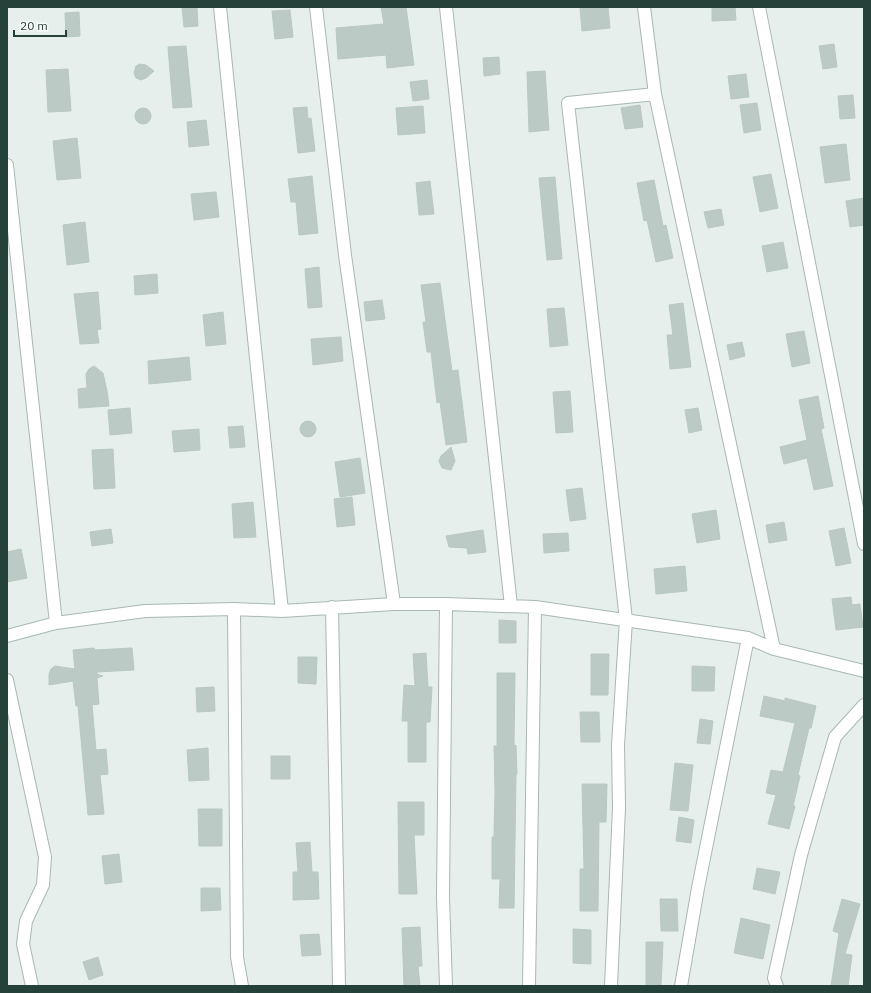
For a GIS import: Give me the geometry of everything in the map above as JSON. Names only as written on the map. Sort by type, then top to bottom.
[{"type":"street","points":[[220,7],[282,611]]},
{"type":"street","points":[[316,7],[345,255],[394,604]]},
{"type":"street","points":[[446,7],[511,606]]},
{"type":"street","points":[[644,7],[655,94],[774,649]]},
{"type":"street","points":[[759,7],[864,544]]},
{"type":"street","points":[[611,986],[619,808],[618,746],[626,620],[568,103],[655,94]]},
{"type":"street","points":[[7,165],[56,623]]},
{"type":"street","points":[[7,636],[56,623],[145,611],[234,609],[282,611],[394,604],[511,606],[535,607],[748,638],[774,649],[864,671]]},
{"type":"street","points":[[446,604],[443,897],[446,986]]},
{"type":"street","points":[[332,607],[339,986]]},
{"type":"street","points":[[529,986],[535,607]]},
{"type":"street","points":[[234,609],[237,957],[242,986]]},
{"type":"street","points":[[681,986],[699,880],[748,638]]},
{"type":"street","points":[[7,680],[44,857],[43,885],[26,921],[23,944],[32,986]]},
{"type":"street","points":[[777,986],[774,978],[801,856],[835,737],[864,705]]},
{"type":"building","points":[[182,7],[197,7],[198,26],[184,27]]},
{"type":"building","points":[[381,7],[406,7],[414,65],[387,68],[386,55],[338,59],[336,28],[384,24]]},
{"type":"building","points":[[608,7],[610,28],[582,31],[580,8]]},
{"type":"building","points":[[712,7],[735,7],[736,20],[712,21]]},
{"type":"building","points":[[290,10],[293,37],[275,39],[272,11]]},
{"type":"building","points":[[79,12],[80,36],[66,37],[65,13]]},
{"type":"building","points":[[834,44],[837,67],[823,69],[819,46]]},
{"type":"building","points":[[186,46],[192,107],[173,108],[168,47]]},
{"type":"building","points":[[499,57],[500,74],[484,76],[483,58]]},
{"type":"building","points":[[140,64],[146,65],[154,71],[146,78],[141,80],[136,78],[134,73],[136,66]]},
{"type":"building","points":[[68,69],[71,111],[48,112],[46,70]]},
{"type":"building","points":[[545,71],[549,130],[529,132],[527,72]]},
{"type":"building","points":[[746,74],[749,97],[731,99],[728,76]]},
{"type":"building","points":[[427,80],[429,99],[413,101],[410,82]]},
{"type":"building","points":[[853,95],[855,118],[840,119],[838,96]]},
{"type":"building","points":[[757,103],[761,130],[744,133],[740,105]]},
{"type":"building","points":[[640,105],[643,127],[625,129],[621,108]]},
{"type":"building","points":[[423,106],[425,133],[398,135],[396,108]]},
{"type":"building","points":[[307,107],[308,119],[311,118],[315,151],[298,153],[293,108]]},
{"type":"building","points":[[143,108],[150,113],[151,116],[146,123],[143,124],[136,119],[135,116],[140,109]]},
{"type":"building","points":[[206,120],[209,145],[189,147],[187,122]]},
{"type":"building","points":[[77,138],[81,178],[57,180],[53,141]]},
{"type":"building","points":[[846,144],[850,180],[825,183],[820,147]]},
{"type":"building","points":[[771,174],[778,208],[760,212],[753,177]]},
{"type":"building","points":[[312,176],[318,233],[299,235],[296,202],[291,202],[288,179]]},
{"type":"building","points":[[555,177],[562,259],[547,260],[539,178]]},
{"type":"building","points":[[654,180],[663,226],[666,225],[673,258],[656,262],[647,220],[644,221],[637,183]]},
{"type":"building","points":[[430,181],[434,214],[419,215],[416,183]]},
{"type":"building","points":[[216,192],[219,217],[194,220],[191,194]]},
{"type":"building","points":[[864,198],[864,225],[850,227],[846,201]]},
{"type":"building","points":[[721,209],[724,225],[708,228],[704,212]]},
{"type":"building","points":[[85,222],[89,262],[67,265],[63,225]]},
{"type":"building","points":[[783,242],[788,268],[767,272],[762,246]]},
{"type":"building","points":[[319,267],[322,307],[308,308],[305,269]]},
{"type":"building","points":[[157,274],[158,293],[135,295],[134,276]]},
{"type":"building","points":[[440,283],[452,371],[458,370],[467,442],[446,445],[440,402],[437,403],[431,352],[427,352],[423,322],[426,322],[421,285]]},
{"type":"building","points":[[98,292],[101,329],[97,330],[99,343],[80,344],[74,294]]},
{"type":"building","points":[[382,300],[385,319],[366,321],[364,302]]},
{"type":"building","points":[[683,303],[691,367],[670,369],[667,335],[673,335],[669,305]]},
{"type":"building","points":[[564,308],[568,345],[550,347],[547,309]]},
{"type":"building","points":[[223,312],[226,344],[206,346],[203,315]]},
{"type":"building","points":[[804,331],[810,363],[792,367],[786,334]]},
{"type":"building","points":[[341,337],[343,361],[313,365],[311,339]]},
{"type":"building","points":[[742,342],[745,356],[730,360],[727,345]]},
{"type":"building","points":[[189,357],[191,380],[149,384],[148,361]]},
{"type":"building","points":[[94,366],[103,373],[109,406],[79,408],[78,389],[87,388],[86,374],[89,369]]},
{"type":"building","points":[[570,391],[573,432],[556,433],[553,392]]},
{"type":"building","points":[[818,396],[824,428],[821,429],[833,486],[814,490],[807,458],[784,464],[780,447],[807,440],[799,400]]},
{"type":"building","points":[[130,408],[132,433],[110,435],[108,410]]},
{"type":"building","points":[[698,408],[702,430],[689,433],[685,410]]},
{"type":"building","points":[[308,421],[314,423],[316,429],[314,435],[308,437],[302,435],[300,429],[302,423]]},
{"type":"building","points":[[243,426],[245,447],[230,448],[228,427]]},
{"type":"building","points":[[199,429],[200,450],[174,452],[172,431]]},
{"type":"building","points":[[451,447],[455,461],[451,470],[442,468],[439,461],[441,456]]},
{"type":"building","points":[[113,449],[115,488],[94,489],[92,450]]},
{"type":"building","points":[[360,458],[365,493],[340,497],[335,462]]},
{"type":"building","points":[[582,488],[586,519],[570,521],[566,490]]},
{"type":"building","points":[[352,497],[355,525],[337,527],[334,499]]},
{"type":"building","points":[[253,502],[256,537],[234,538],[232,504]]},
{"type":"building","points":[[716,510],[720,539],[697,543],[692,514]]},
{"type":"building","points":[[784,522],[787,540],[769,543],[766,525]]},
{"type":"building","points":[[844,528],[851,563],[836,566],[829,531]]},
{"type":"building","points":[[111,529],[113,543],[92,546],[90,532]]},
{"type":"building","points":[[483,530],[486,552],[468,554],[467,548],[449,547],[446,536]]},
{"type":"building","points":[[568,533],[569,551],[544,553],[543,534]]},
{"type":"building","points":[[21,549],[27,578],[7,582],[7,552]]},
{"type":"building","points":[[685,566],[687,591],[656,594],[654,569]]},
{"type":"building","points":[[851,597],[852,605],[860,604],[863,627],[836,630],[832,599]]},
{"type":"building","points":[[499,620],[516,621],[516,643],[499,643]]},
{"type":"building","points":[[94,648],[95,650],[132,648],[134,670],[97,672],[97,674],[103,676],[97,678],[99,704],[92,705],[96,750],[106,749],[108,774],[100,775],[104,814],[88,815],[78,706],[76,706],[73,681],[49,685],[49,674],[51,669],[55,666],[75,669],[73,650]]},
{"type":"building","points":[[426,653],[428,687],[432,687],[430,722],[426,722],[426,762],[408,762],[408,721],[402,721],[404,685],[415,686],[413,654]]},
{"type":"building","points":[[591,654],[609,654],[608,695],[591,695]]},
{"type":"building","points":[[298,657],[317,657],[316,684],[298,683]]},
{"type":"building","points":[[692,666],[715,667],[714,691],[692,691]]},
{"type":"building","points":[[497,673],[515,673],[514,746],[516,745],[517,774],[514,908],[499,908],[500,879],[492,879],[492,837],[494,837],[495,792],[494,746],[497,746]]},
{"type":"building","points":[[214,687],[215,711],[197,712],[196,688]]},
{"type":"building","points":[[764,696],[785,701],[785,698],[816,706],[811,728],[809,728],[798,775],[800,776],[793,806],[795,806],[789,829],[768,824],[776,795],[766,793],[771,770],[783,772],[795,723],[760,716]]},
{"type":"building","points":[[580,712],[599,712],[600,742],[581,742]]},
{"type":"building","points":[[700,719],[713,721],[710,744],[697,743]]},
{"type":"building","points":[[208,748],[209,780],[189,781],[187,750]]},
{"type":"building","points":[[271,756],[290,756],[290,779],[271,779]]},
{"type":"building","points":[[675,763],[693,765],[688,811],[670,810]]},
{"type":"building","points":[[582,784],[607,784],[606,822],[599,822],[598,911],[580,911],[580,869],[584,869]]},
{"type":"building","points":[[398,802],[424,802],[424,835],[414,835],[417,894],[399,894]]},
{"type":"building","points":[[198,809],[222,809],[222,846],[199,846]]},
{"type":"building","points":[[679,817],[694,820],[691,843],[676,841]]},
{"type":"building","points":[[310,842],[312,872],[318,872],[319,899],[293,900],[293,872],[298,872],[296,843]]},
{"type":"building","points":[[119,854],[122,882],[105,884],[102,856]]},
{"type":"building","points":[[757,868],[780,872],[775,894],[753,889]]},
{"type":"building","points":[[201,888],[220,888],[221,910],[201,911]]},
{"type":"building","points":[[660,899],[677,899],[678,931],[661,931]]},
{"type":"building","points":[[842,899],[860,904],[845,954],[852,955],[848,986],[831,986],[839,933],[833,931]]},
{"type":"building","points":[[741,918],[770,925],[763,959],[734,953]]},
{"type":"building","points":[[420,927],[422,966],[418,966],[420,986],[404,986],[402,928]]},
{"type":"building","points":[[573,929],[591,930],[591,964],[573,963]]},
{"type":"building","points":[[319,934],[321,955],[302,956],[300,935]]},
{"type":"building","points":[[646,942],[663,942],[661,986],[646,986]]},
{"type":"building","points":[[98,957],[103,975],[89,980],[83,962]]}]
